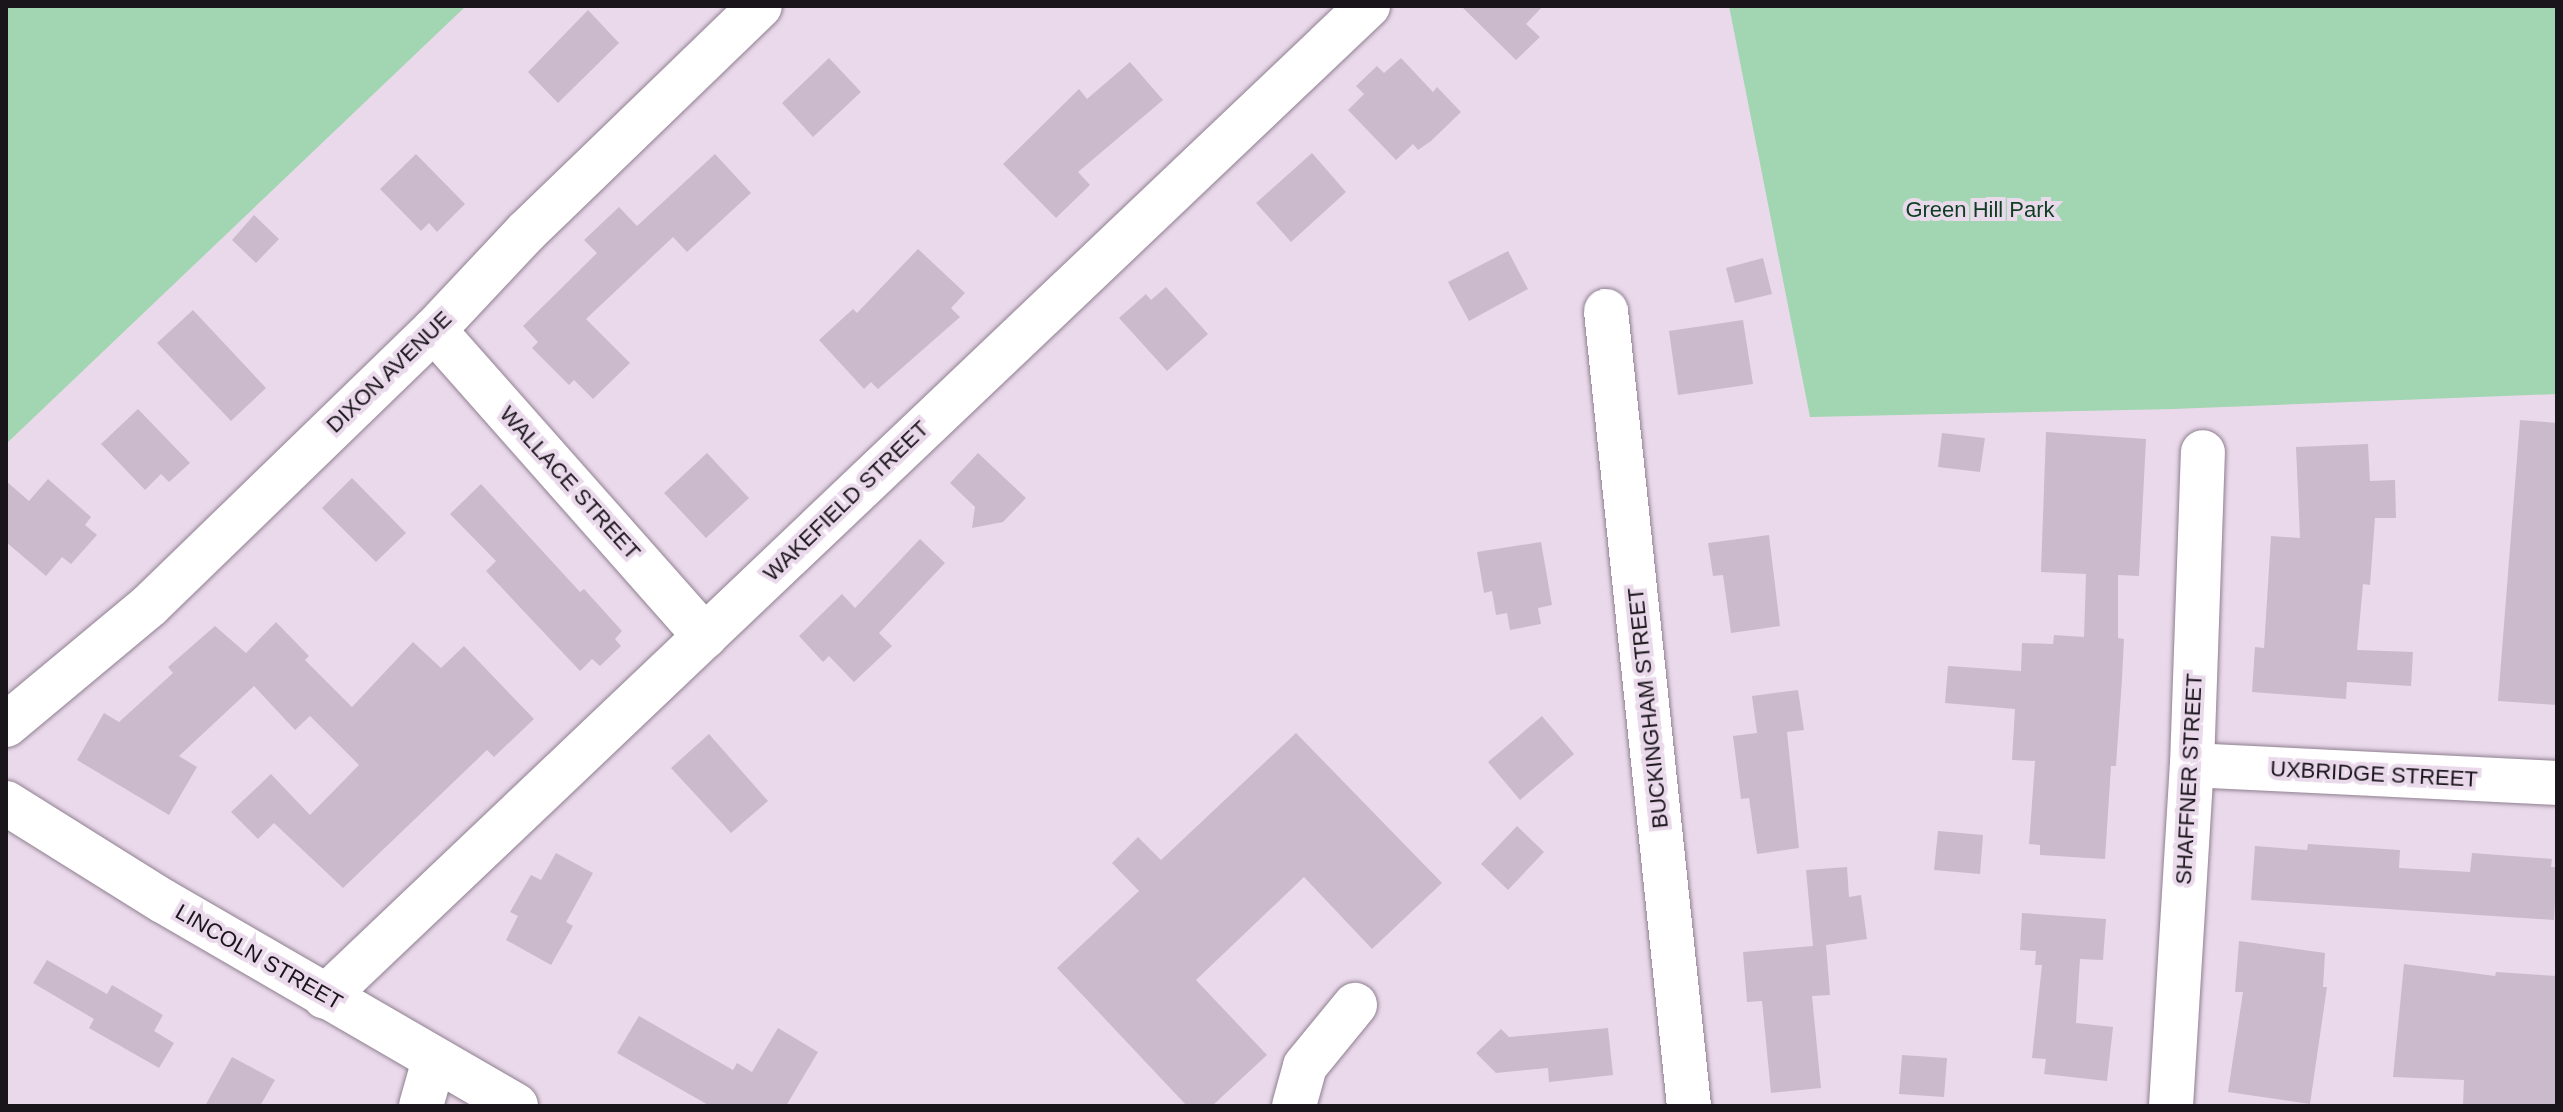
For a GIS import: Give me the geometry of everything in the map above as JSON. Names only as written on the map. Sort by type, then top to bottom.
[{"type":"street","name":"DIXON AVENUE","points":[[6,725],[150,605],[434,330],[526,232],[760,6]]},
{"type":"street","name":"WAKEFIELD STREET","points":[[325,997],[1368,6]]},
{"type":"street","name":"BUCKINGHAM STREET","points":[[1606,311],[1689,1106]]},
{"type":"street","name":"WALLACE STREET","points":[[434,330],[705,636]]},
{"type":"street","name":"SHAFFNER STREET","points":[[2171,1106],[2192,765],[2203,452]]},
{"type":"street","name":"UXBRIDGE STREET","points":[[2192,765],[2557,783]]},
{"type":"street","name":"LINCOLN STREET","points":[[6,803],[325,997],[516,1106]]},
{"type":"street","points":[[1294,1106],[1305,1066],[1355,1005]]},
{"type":"street","points":[[421,1106],[434,1060]]},
{"type":"green space","points":[[6,6],[466,6],[6,444]]},
{"type":"green space","name":"Green Hill Park","points":[[1729,6],[2557,6],[2557,394],[2173,409],[1810,417]]},
{"type":"building","points":[[1461,6],[1543,6],[1526,24],[1540,37],[1516,60]]},
{"type":"building","points":[[588,10],[619,43],[558,103],[528,72]]},
{"type":"building","points":[[829,58],[861,92],[813,137],[782,103]]},
{"type":"building","points":[[1401,58],[1433,92],[1437,87],[1461,112],[1431,141],[1418,150],[1413,144],[1396,160],[1348,110],[1364,94],[1356,86],[1377,66],[1384,73]]},
{"type":"building","points":[[1130,62],[1163,100],[1078,172],[1090,185],[1056,218],[1003,164],[1079,89],[1087,99]]},
{"type":"building","points":[[1312,153],[1346,192],[1291,242],[1256,203]]},
{"type":"building","points":[[416,154],[465,204],[437,232],[429,223],[421,231],[380,189]]},
{"type":"building","points":[[715,154],[751,193],[687,252],[673,237],[586,319],[630,363],[593,399],[574,380],[569,385],[532,348],[538,342],[523,326],[597,253],[584,240],[619,207],[637,226]]},
{"type":"building","points":[[254,215],[279,239],[256,263],[232,240]]},
{"type":"building","points":[[918,249],[965,293],[951,308],[960,317],[878,389],[871,382],[864,389],[819,340],[853,309],[857,313]]},
{"type":"building","points":[[1508,251],[1528,289],[1469,321],[1448,282]]},
{"type":"building","points":[[1763,258],[1772,294],[1735,303],[1726,268]]},
{"type":"building","points":[[1166,287],[1208,334],[1167,371],[1119,318],[1146,294],[1151,300]]},
{"type":"building","points":[[193,310],[266,388],[231,421],[157,343]]},
{"type":"building","points":[[1743,320],[1753,384],[1678,395],[1669,331]]},
{"type":"building","points":[[138,409],[190,463],[169,482],[161,474],[145,490],[101,444]]},
{"type":"building","points":[[2520,420],[2557,423],[2557,705],[2498,701]]},
{"type":"building","points":[[2046,432],[2146,439],[2139,576],[2118,575],[2118,638],[2124,639],[2116,766],[2111,766],[2105,859],[2040,855],[2040,845],[2029,844],[2035,761],[2012,760],[2015,709],[1945,703],[1948,666],[2021,671],[2022,643],[2053,644],[2054,635],[2084,637],[2086,574],[2041,572]]},
{"type":"building","points":[[1942,433],[1985,438],[1980,472],[1938,467]]},
{"type":"building","points":[[2368,444],[2370,481],[2395,480],[2396,518],[2375,518],[2370,585],[2363,584],[2357,650],[2413,652],[2411,686],[2347,682],[2346,699],[2252,692],[2255,647],[2264,648],[2271,536],[2300,538],[2296,447]]},
{"type":"building","points":[[707,453],[749,498],[706,538],[664,493]]},
{"type":"building","points":[[978,453],[1026,498],[1003,522],[972,528],[975,507],[950,483]]},
{"type":"building","points":[[352,478],[406,533],[376,562],[322,508]]},
{"type":"building","points":[[48,479],[91,517],[85,525],[97,535],[71,564],[62,557],[46,576],[6,542],[6,481],[29,501]]},
{"type":"building","points":[[481,484],[580,592],[584,589],[622,631],[615,639],[621,646],[600,666],[592,659],[580,671],[486,571],[496,561],[450,514]]},
{"type":"building","points":[[1769,535],[1780,626],[1731,633],[1723,575],[1713,576],[1708,543]]},
{"type":"building","points":[[920,539],[945,563],[879,633],[892,646],[854,682],[829,656],[823,662],[799,636],[842,594],[855,608]]},
{"type":"building","points":[[1541,542],[1552,605],[1538,608],[1541,624],[1510,630],[1507,613],[1496,615],[1492,591],[1484,593],[1477,552]]},
{"type":"building","points":[[276,622],[309,656],[305,660],[352,707],[413,642],[441,668],[464,646],[534,719],[494,757],[487,750],[343,888],[274,823],[258,839],[231,812],[271,774],[310,815],[359,765],[310,716],[295,730],[254,686],[179,756],[197,767],[169,815],[77,760],[104,713],[119,722],[173,673],[168,667],[215,626],[246,653]]},
{"type":"building","points":[[1798,690],[1804,730],[1787,732],[1799,848],[1757,854],[1749,798],[1741,799],[1733,736],[1757,733],[1752,696]]},
{"type":"building","points":[[1542,716],[1574,754],[1520,800],[1488,762]]},
{"type":"building","points":[[1296,733],[1442,883],[1372,949],[1304,877],[1196,980],[1267,1055],[1212,1106],[1187,1106],[1057,968],[1139,891],[1112,863],[1138,837],[1161,860]]},
{"type":"building","points":[[709,734],[768,801],[731,833],[671,768]]},
{"type":"building","points":[[1517,826],[1544,852],[1508,890],[1481,864]]},
{"type":"building","points":[[1938,831],[1983,835],[1980,874],[1934,870]]},
{"type":"building","points":[[2308,844],[2400,850],[2399,868],[2470,872],[2472,853],[2552,859],[2551,867],[2557,867],[2554,920],[2251,900],[2255,846],[2307,850]]},
{"type":"building","points":[[556,853],[593,873],[566,922],[573,926],[551,965],[506,940],[518,916],[510,912],[531,875],[541,880]]},
{"type":"building","points":[[1847,867],[1849,897],[1861,895],[1867,939],[1826,945],[1830,995],[1812,996],[1821,1088],[1771,1093],[1762,1001],[1747,1002],[1743,952],[1813,946],[1806,870]]},
{"type":"building","points":[[2022,913],[2106,919],[2103,960],[2080,959],[2076,1023],[2113,1027],[2107,1081],[2044,1074],[2046,1059],[2032,1058],[2042,965],[2035,965],[2036,951],[2020,950]]},
{"type":"building","points":[[2239,941],[2325,953],[2323,987],[2327,987],[2310,1104],[2228,1092],[2243,992],[2235,992]]},
{"type":"building","points":[[47,960],[107,994],[112,985],[163,1015],[154,1031],[174,1043],[159,1068],[89,1028],[94,1019],[33,983]]},
{"type":"building","points":[[2404,964],[2495,976],[2496,972],[2557,976],[2557,1106],[2463,1106],[2464,1080],[2393,1077]]},
{"type":"building","points":[[639,1016],[733,1070],[737,1063],[752,1072],[778,1028],[818,1052],[786,1106],[710,1106],[617,1053]]},
{"type":"building","points":[[1608,1028],[1613,1075],[1549,1082],[1548,1068],[1496,1073],[1476,1053],[1501,1029],[1509,1037]]},
{"type":"building","points":[[1902,1055],[1947,1058],[1944,1097],[1899,1094]]},
{"type":"building","points":[[232,1057],[275,1080],[260,1106],[205,1106]]}]
